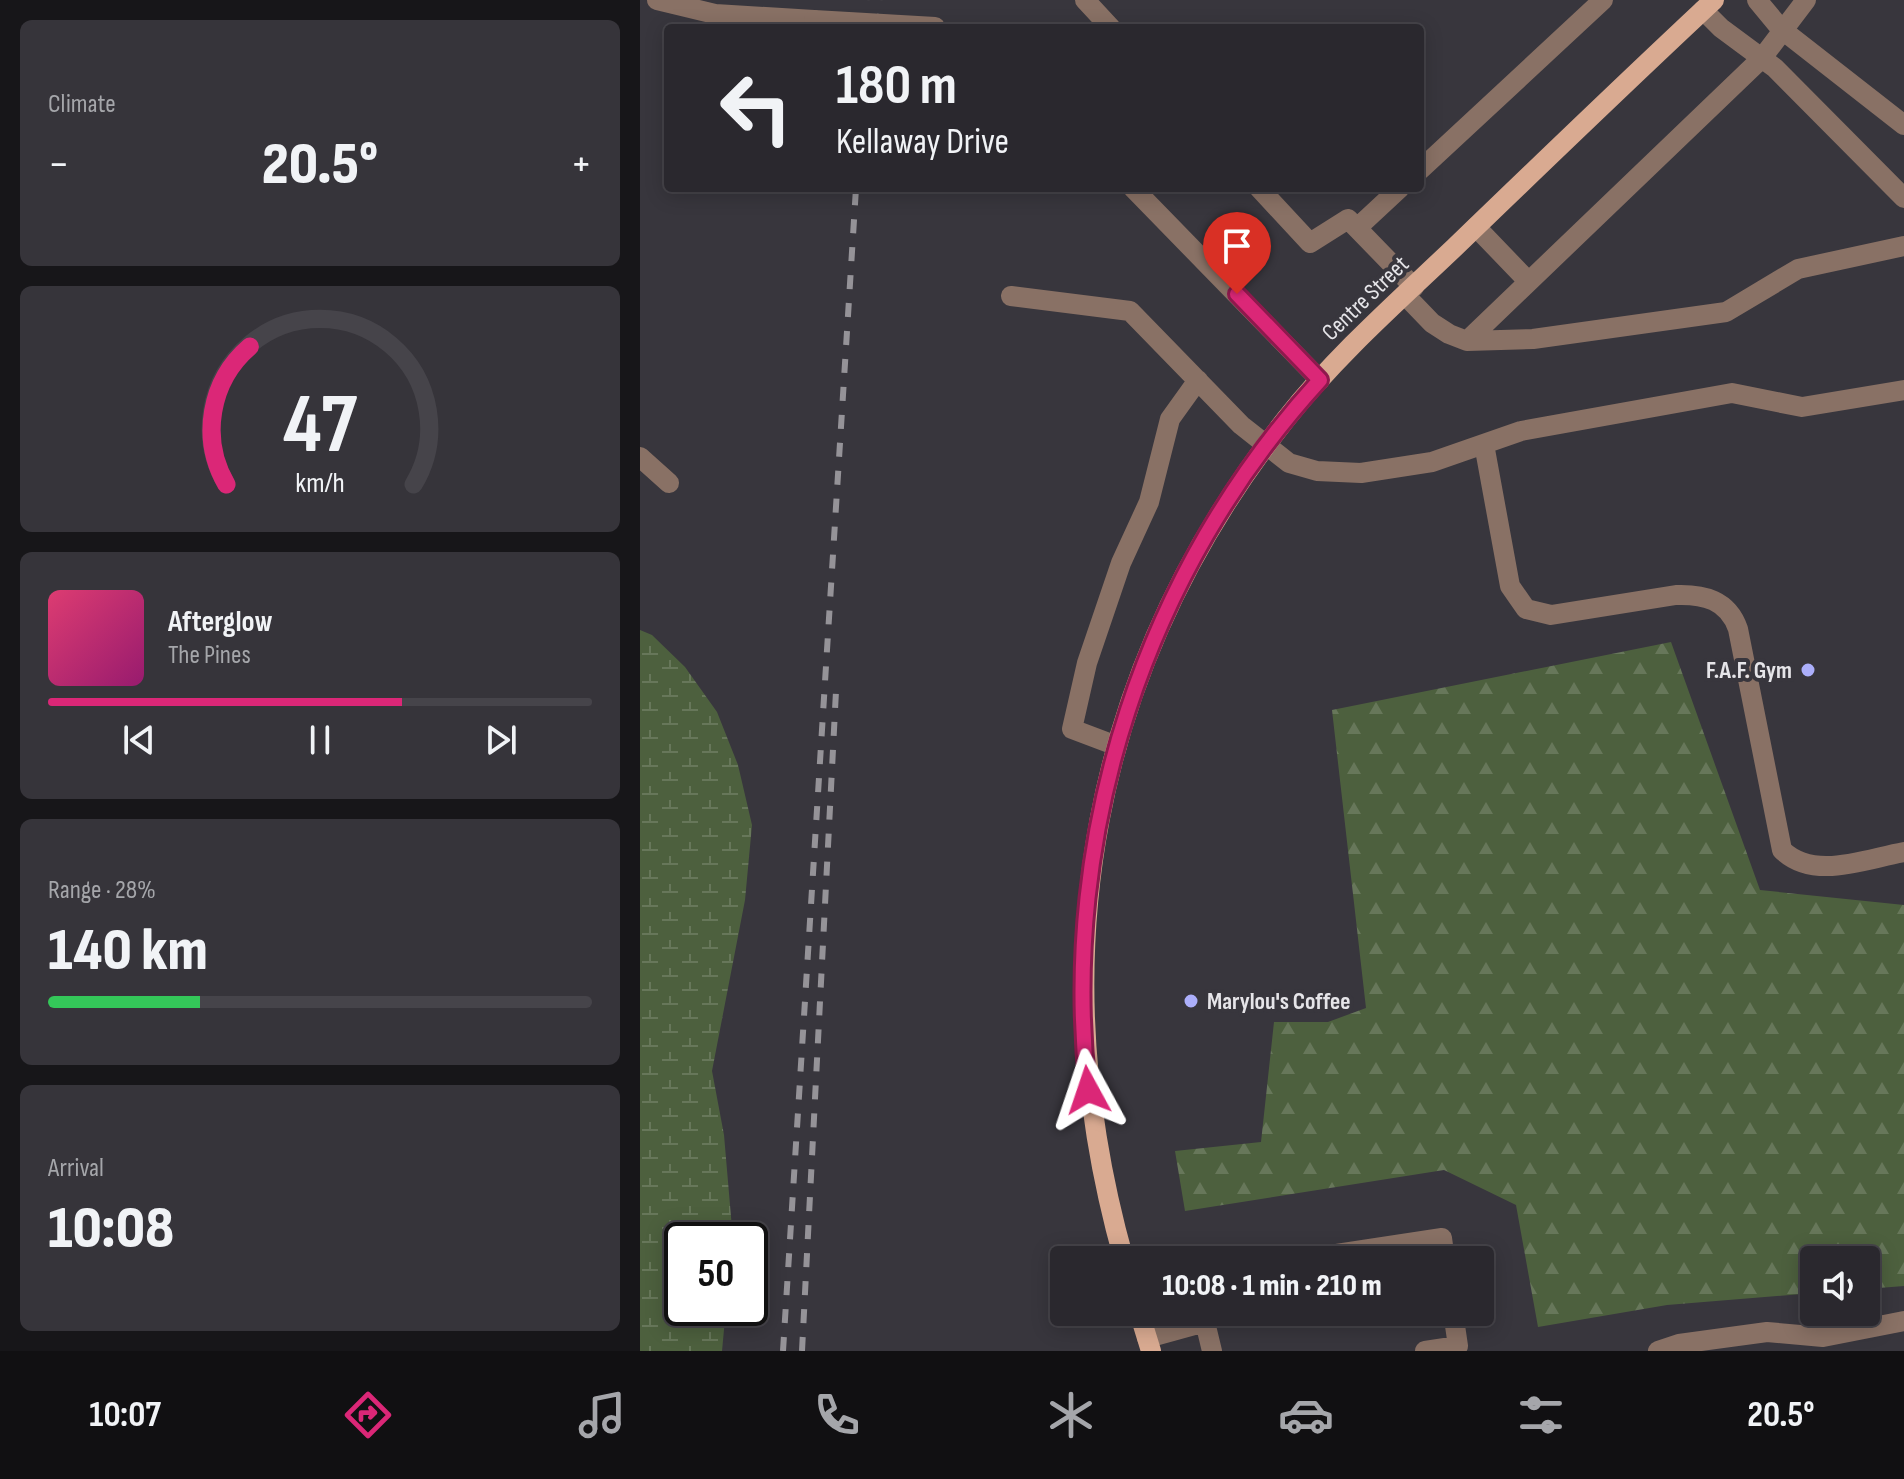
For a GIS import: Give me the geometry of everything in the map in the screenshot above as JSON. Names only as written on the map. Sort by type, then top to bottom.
[{"type":"main road","name":"Centre Street","points":[[1121,1246],[1096,1147],[1086,1074],[1083,1009],[1089,887],[1117,746],[1137,681],[1179,584],[1218,514],[1266,445],[1320,380],[1708,5]]},
{"type":"street","points":[[657,0],[715,14],[883,24]]},
{"type":"street","points":[[1085,0],[1107,24]]},
{"type":"street","points":[[1424,166],[1603,0]]},
{"type":"street","points":[[1757,0],[1781,29],[1904,125]]},
{"type":"street","points":[[1467,341],[1762,58],[1806,0]]},
{"type":"street","points":[[1708,5],[1721,28],[1762,58],[1904,198]]},
{"type":"street","points":[[1137,192],[1320,380]]},
{"type":"street","points":[[1263,192],[1310,243],[1348,219],[1432,323],[1467,341],[1533,339],[1726,312],[1798,269],[1904,246]]},
{"type":"street","points":[[1357,228],[1396,192]]},
{"type":"street","points":[[1476,227],[1528,281]]},
{"type":"street","points":[[1011,296],[1130,311],[1227,413],[1266,445],[1303,468],[1361,473],[1432,462],[1521,431],[1732,393],[1802,407],[1904,390]]},
{"type":"street","points":[[1117,746],[1072,729],[1087,663],[1121,563],[1149,502],[1170,419],[1198,380]]},
{"type":"street","points":[[1484,444],[1510,586],[1526,609],[1551,615],[1693,594],[1720,603],[1729,611],[1738,629],[1782,850],[1793,861],[1822,867],[1904,852]]},
{"type":"street","points":[[640,457],[669,483]]},
{"type":"street","points":[[1389,1246],[1442,1238],[1443,1246]]},
{"type":"street","points":[[1658,1351],[1679,1344],[1767,1332],[1824,1344],[1904,1321]]},
{"type":"street","points":[[1149,1344],[1186,1326]]},
{"type":"street","points":[[1207,1326],[1212,1351]]},
{"type":"street","points":[[1425,1351],[1458,1346],[1455,1326]]},
{"type":"green space","points":[[640,630],[652,635],[685,667],[717,712],[738,765],[752,825],[745,900],[712,1071],[724,1135],[731,1222],[664,1222],[664,1326],[724,1326],[722,1351],[640,1351]]},
{"type":"green space","points":[[1671,642],[1760,890],[1904,905],[1904,1286],[1880,1288],[1880,1246],[1800,1246],[1800,1294],[1667,1305],[1538,1327],[1516,1205],[1444,1170],[1185,1211],[1175,1151],[1261,1142],[1274,1022],[1328,1022],[1366,1008],[1332,710]]},
{"type":"railway","points":[[866,24],[868,0]]},
{"type":"railway","points":[[879,24],[881,0]]},
{"type":"railway","points":[[783,1351],[856,192]]},
{"type":"railway","points":[[802,1351],[836,691]]},
{"type":"place","name":"F.A.F. Gym","points":[[1808,670]]},
{"type":"place","name":"Marylou's Coffee","points":[[1191,1001]]},
{"type":"route","points":[[1088,1090],[1083,1009],[1089,887],[1107,782],[1126,714],[1156,632],[1197,550],[1242,478],[1320,380],[1237,294]]}]
